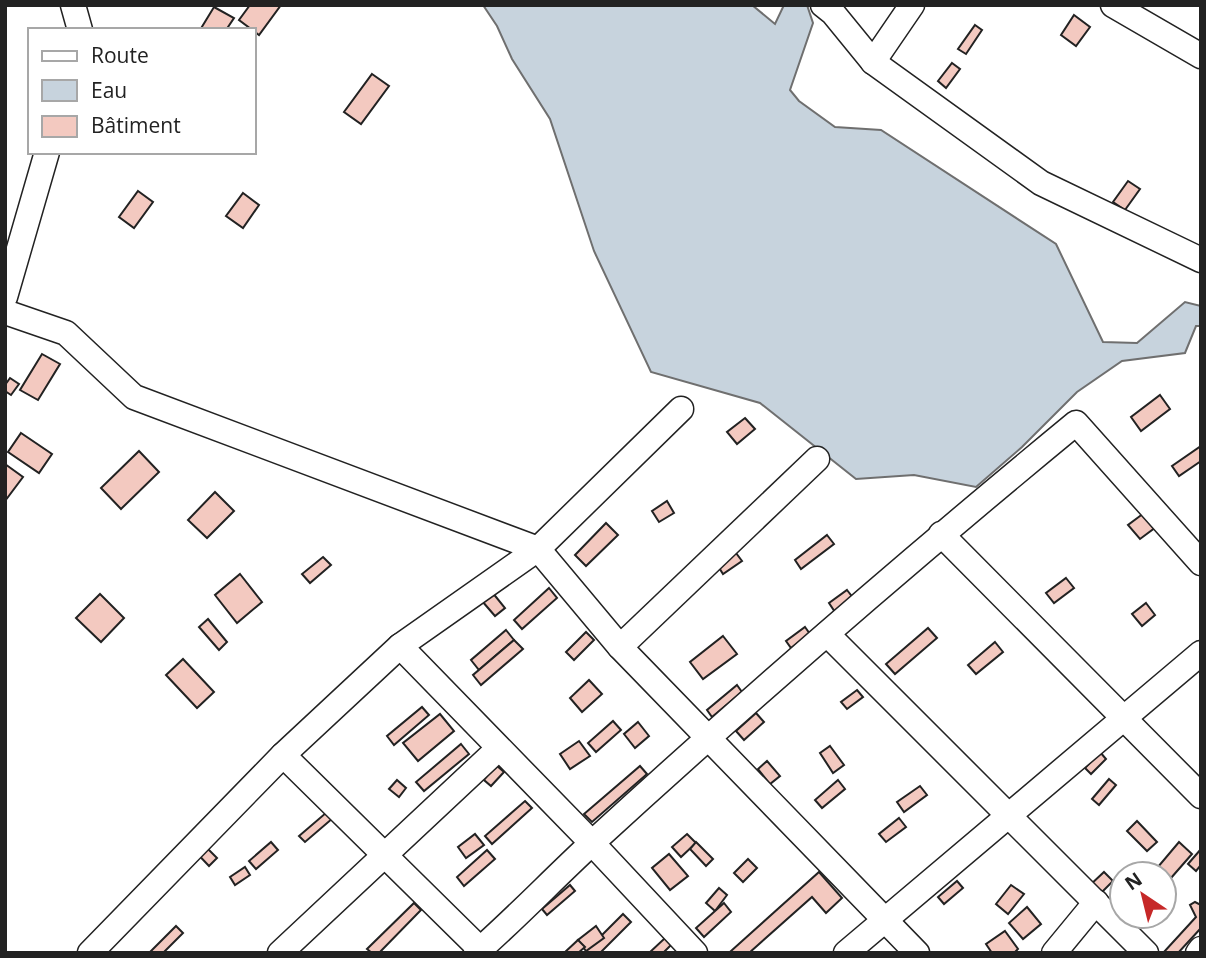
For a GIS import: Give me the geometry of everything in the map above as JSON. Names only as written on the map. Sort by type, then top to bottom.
[{"type":"street","points":[[73,5],[79,28]]},
{"type":"street","points":[[873,62],[912,5]]},
{"type":"street","points":[[1113,5],[1201,56]]},
{"type":"street","points":[[831,8],[873,62],[1041,183],[1201,260]]},
{"type":"street","points":[[5,297],[46,154]]},
{"type":"street","points":[[5,312],[66,333],[134,397],[538,548],[620,648],[917,953]]},
{"type":"street","points":[[90,953],[283,755],[400,646],[538,548],[681,409]]},
{"type":"street","points":[[283,755],[478,951],[592,843],[827,634],[942,534],[1076,424],[1201,563]]},
{"type":"street","points":[[620,648],[817,459]]},
{"type":"street","points":[[942,534],[1201,796]]},
{"type":"street","points":[[827,634],[1146,953]]},
{"type":"street","points":[[400,646],[592,843],[689,951]]},
{"type":"street","points":[[846,953],[1201,653]]},
{"type":"street","points":[[280,953],[498,749]]},
{"type":"street","points":[[1054,953],[1096,902]]},
{"type":"water","points":[[483,5],[752,5],[775,24],[784,5],[807,5],[813,23],[790,90],[799,101],[835,127],[881,130],[1056,244],[1103,342],[1137,343],[1185,302],[1201,306],[1201,326],[1196,326],[1185,353],[1122,361],[1077,392],[1022,447],[976,487],[914,475],[856,479],[760,403],[651,372],[594,251],[550,119],[512,59],[497,26]]},
{"type":"building","points":[[250,5],[281,5],[259,35],[256,28],[250,28],[239,20]]},
{"type":"building","points":[[214,7],[234,18],[227,28],[201,28]]},
{"type":"building","points":[[1074,15],[1090,27],[1076,46],[1061,35]]},
{"type":"building","points":[[975,25],[982,30],[966,54],[958,49]]},
{"type":"building","points":[[952,63],[960,69],[946,88],[938,81]]},
{"type":"building","points":[[372,74],[389,86],[361,124],[344,112]]},
{"type":"building","points":[[1128,181],[1140,189],[1125,210],[1113,202]]},
{"type":"building","points":[[138,191],[153,202],[134,228],[119,217]]},
{"type":"building","points":[[243,193],[259,205],[243,228],[226,216]]},
{"type":"building","points":[[42,354],[60,364],[38,400],[20,390]]},
{"type":"building","points":[[10,378],[19,384],[11,395],[5,391],[5,385]]},
{"type":"building","points":[[1160,395],[1170,409],[1141,431],[1131,417]]},
{"type":"building","points":[[745,418],[755,429],[737,444],[727,432]]},
{"type":"building","points":[[21,433],[52,454],[39,473],[8,452]]},
{"type":"building","points":[[1201,446],[1201,461],[1179,476],[1172,466]]},
{"type":"building","points":[[139,451],[159,472],[121,509],[101,488]]},
{"type":"building","points":[[5,464],[23,477],[5,501]]},
{"type":"building","points":[[215,492],[234,511],[207,538],[188,520]]},
{"type":"building","points":[[667,501],[674,513],[659,522],[652,511]]},
{"type":"building","points":[[1144,513],[1156,527],[1140,539],[1128,525]]},
{"type":"building","points":[[606,523],[618,535],[586,566],[575,555]]},
{"type":"building","points":[[827,535],[834,544],[801,569],[795,560]]},
{"type":"building","points":[[736,553],[742,561],[723,574],[718,566]]},
{"type":"building","points":[[323,557],[331,565],[310,583],[302,574]]},
{"type":"building","points":[[240,574],[262,602],[237,623],[215,595]]},
{"type":"building","points":[[1066,578],[1074,588],[1054,603],[1046,593]]},
{"type":"building","points":[[549,588],[557,598],[522,629],[514,620]]},
{"type":"building","points":[[847,590],[854,599],[835,612],[829,603]]},
{"type":"building","points":[[492,592],[505,608],[495,616],[482,601]]},
{"type":"building","points":[[100,594],[124,618],[101,642],[76,618]]},
{"type":"building","points":[[1146,603],[1155,615],[1142,626],[1132,614]]},
{"type":"building","points":[[208,619],[227,642],[219,650],[199,627]]},
{"type":"building","points":[[805,627],[810,634],[791,648],[786,641]]},
{"type":"building","points":[[928,628],[937,638],[895,674],[886,664]]},
{"type":"building","points":[[506,630],[514,640],[479,670],[471,660]]},
{"type":"building","points":[[586,632],[594,640],[574,660],[566,652]]},
{"type":"building","points":[[723,636],[737,654],[703,679],[690,662]]},
{"type":"building","points":[[514,640],[523,649],[481,685],[473,675]]},
{"type":"building","points":[[995,642],[1003,652],[976,674],[968,665]]},
{"type":"building","points":[[183,659],[214,692],[197,708],[166,675]]},
{"type":"building","points":[[589,680],[602,694],[582,712],[570,698]]},
{"type":"building","points":[[737,685],[742,692],[712,717],[707,710]]},
{"type":"building","points":[[857,690],[863,697],[847,709],[841,702]]},
{"type":"building","points":[[422,707],[429,715],[394,745],[387,736]]},
{"type":"building","points":[[756,713],[764,722],[744,740],[736,731]]},
{"type":"building","points":[[440,714],[454,731],[418,761],[403,743]]},
{"type":"building","points":[[613,721],[621,730],[596,752],[588,743]]},
{"type":"building","points":[[638,722],[649,736],[635,748],[624,734]]},
{"type":"building","points":[[579,741],[590,756],[570,769],[560,754]]},
{"type":"building","points":[[461,744],[469,754],[424,791],[416,782]]},
{"type":"building","points":[[830,746],[844,765],[833,773],[820,753]]},
{"type":"building","points":[[1100,752],[1106,759],[1091,774],[1085,768]]},
{"type":"building","points":[[767,761],[780,776],[770,784],[758,769]]},
{"type":"building","points":[[496,765],[504,772],[491,786],[484,780]]},
{"type":"building","points":[[640,766],[647,774],[592,822],[584,814]]},
{"type":"building","points":[[1109,779],[1116,785],[1099,805],[1092,799]]},
{"type":"building","points":[[397,780],[406,788],[399,797],[389,789]]},
{"type":"building","points":[[838,780],[845,789],[822,808],[815,800]]},
{"type":"building","points":[[920,786],[927,795],[904,812],[897,802]]},
{"type":"building","points":[[525,801],[532,808],[492,844],[485,836]]},
{"type":"building","points":[[327,812],[333,818],[305,842],[299,836]]},
{"type":"building","points":[[899,818],[906,827],[886,842],[879,834]]},
{"type":"building","points":[[1137,821],[1157,842],[1147,851],[1127,831]]},
{"type":"building","points":[[475,834],[484,845],[466,858],[458,847]]},
{"type":"building","points":[[687,834],[696,843],[681,857],[672,847]]},
{"type":"building","points":[[199,840],[217,858],[209,866],[191,847]]},
{"type":"building","points":[[271,842],[278,850],[256,869],[249,861]]},
{"type":"building","points":[[696,842],[713,859],[706,866],[690,849]]},
{"type":"building","points":[[1179,842],[1192,854],[1178,870],[1178,860],[1164,860]]},
{"type":"building","points":[[1201,849],[1201,865],[1196,871],[1188,864]]},
{"type":"building","points":[[487,850],[495,859],[464,886],[457,877]]},
{"type":"building","points":[[669,854],[688,876],[670,890],[652,868]]},
{"type":"building","points":[[748,859],[757,868],[743,882],[734,873]]},
{"type":"building","points":[[245,867],[250,875],[235,885],[230,877]]},
{"type":"building","points":[[819,872],[842,898],[826,913],[812,897],[749,953],[731,951]]},
{"type":"building","points":[[1104,872],[1108,876],[1108,886],[1098,896],[1089,886]]},
{"type":"building","points":[[957,881],[963,888],[944,904],[938,897]]},
{"type":"building","points":[[570,885],[575,891],[547,915],[542,909]]},
{"type":"building","points":[[1011,885],[1024,894],[1008,914],[996,904]]},
{"type":"building","points":[[719,888],[727,895],[715,911],[706,903]]},
{"type":"building","points":[[1195,902],[1201,905],[1201,928],[1178,953],[1163,953],[1196,917],[1190,905]]},
{"type":"building","points":[[414,903],[421,910],[379,953],[372,953],[367,949]]},
{"type":"building","points":[[724,903],[731,912],[704,937],[696,928]]},
{"type":"building","points":[[1027,907],[1041,924],[1023,939],[1009,923]]},
{"type":"building","points":[[623,914],[631,922],[600,953],[588,953],[586,951]]},
{"type":"building","points":[[176,926],[183,933],[163,953],[149,953]]},
{"type":"building","points":[[596,926],[604,938],[586,951],[578,940]]},
{"type":"building","points":[[1005,931],[1018,949],[1014,953],[992,953],[986,944]]},
{"type":"building","points":[[665,938],[672,944],[663,953],[649,953]]},
{"type":"building","points":[[578,940],[585,947],[578,953],[564,953]]}]
